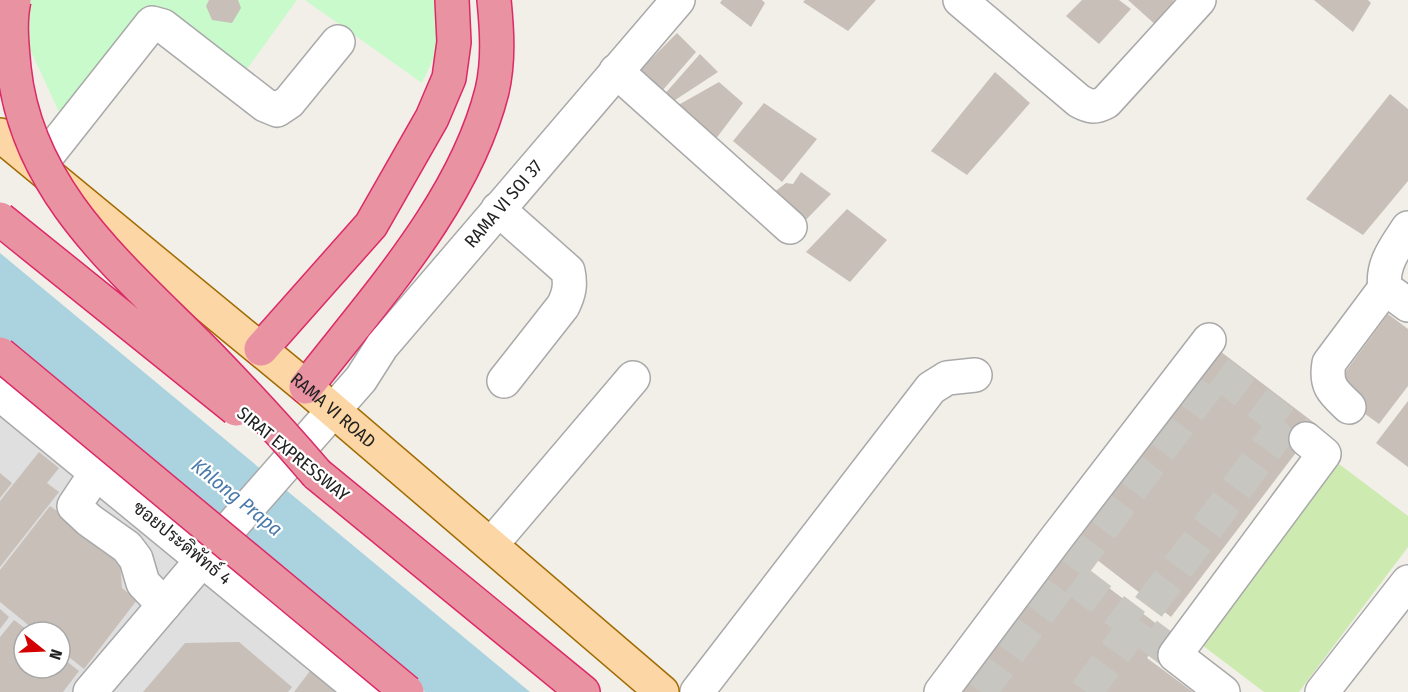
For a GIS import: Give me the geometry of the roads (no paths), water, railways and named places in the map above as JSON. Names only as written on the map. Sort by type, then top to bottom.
[{"type":"highway","points":[[14,0],[11,42],[16,85],[24,122],[41,162],[64,203],[100,246],[245,392],[317,474]]},
{"type":"highway","points":[[261,349],[371,225],[432,118],[449,78],[454,42],[452,0]]},
{"type":"highway","points":[[306,387],[421,238],[457,182],[478,133],[492,89],[498,39],[494,0]]},
{"type":"highway","name":"SIRAT EXPRESSWAY","points":[[0,219],[583,692]]},
{"type":"highway","points":[[0,354],[408,692]]},
{"type":"main road","name":"RAMA VI ROAD","points":[[0,135],[261,349],[662,692]]},
{"type":"street","points":[[960,0],[1089,107],[1106,102],[1199,0]]},
{"type":"street","name":"RAMA VI SOI 37","points":[[90,692],[361,379],[382,346],[616,71],[668,3]]},
{"type":"street","points":[[36,164],[152,23],[163,26],[265,105],[277,110],[289,102],[338,42]]},
{"type":"street","points":[[0,30],[31,83],[38,120],[36,164]]},
{"type":"street","points":[[616,71],[790,227]]},
{"type":"street","points":[[498,208],[568,271],[571,281],[569,294],[563,306],[504,381]]},
{"type":"street","points":[[1349,407],[1332,390],[1327,377],[1329,363],[1397,296],[1383,275],[1408,228]]},
{"type":"street","points":[[941,692],[1209,340]]},
{"type":"street","points":[[697,692],[931,388],[947,378],[975,375]]},
{"type":"street","points":[[491,545],[633,378]]},
{"type":"street","name":"ซอยประดิพัทธ์ 4","points":[[0,394],[96,473],[210,551],[363,692]]},
{"type":"street","points":[[1179,650],[1324,454],[1306,439]]},
{"type":"street","points":[[96,473],[74,506],[89,520],[127,547],[136,559],[143,583],[164,605]]},
{"type":"street","points":[[1322,692],[1408,582]]},
{"type":"street","points":[[1179,650],[1223,692]]},
{"type":"street","points":[[1179,650],[1246,692]]},
{"type":"water","name":"Khlong Prapa","points":[[0,253],[530,692],[425,692],[0,340]]},
{"type":"tunnel","points":[[1285,423],[1135,625],[1068,574],[1218,372],[1306,439]]},
{"type":"tunnel","points":[[980,692],[1068,574]]},
{"type":"tunnel","points":[[1086,692],[1135,625],[1175,655]]}]
